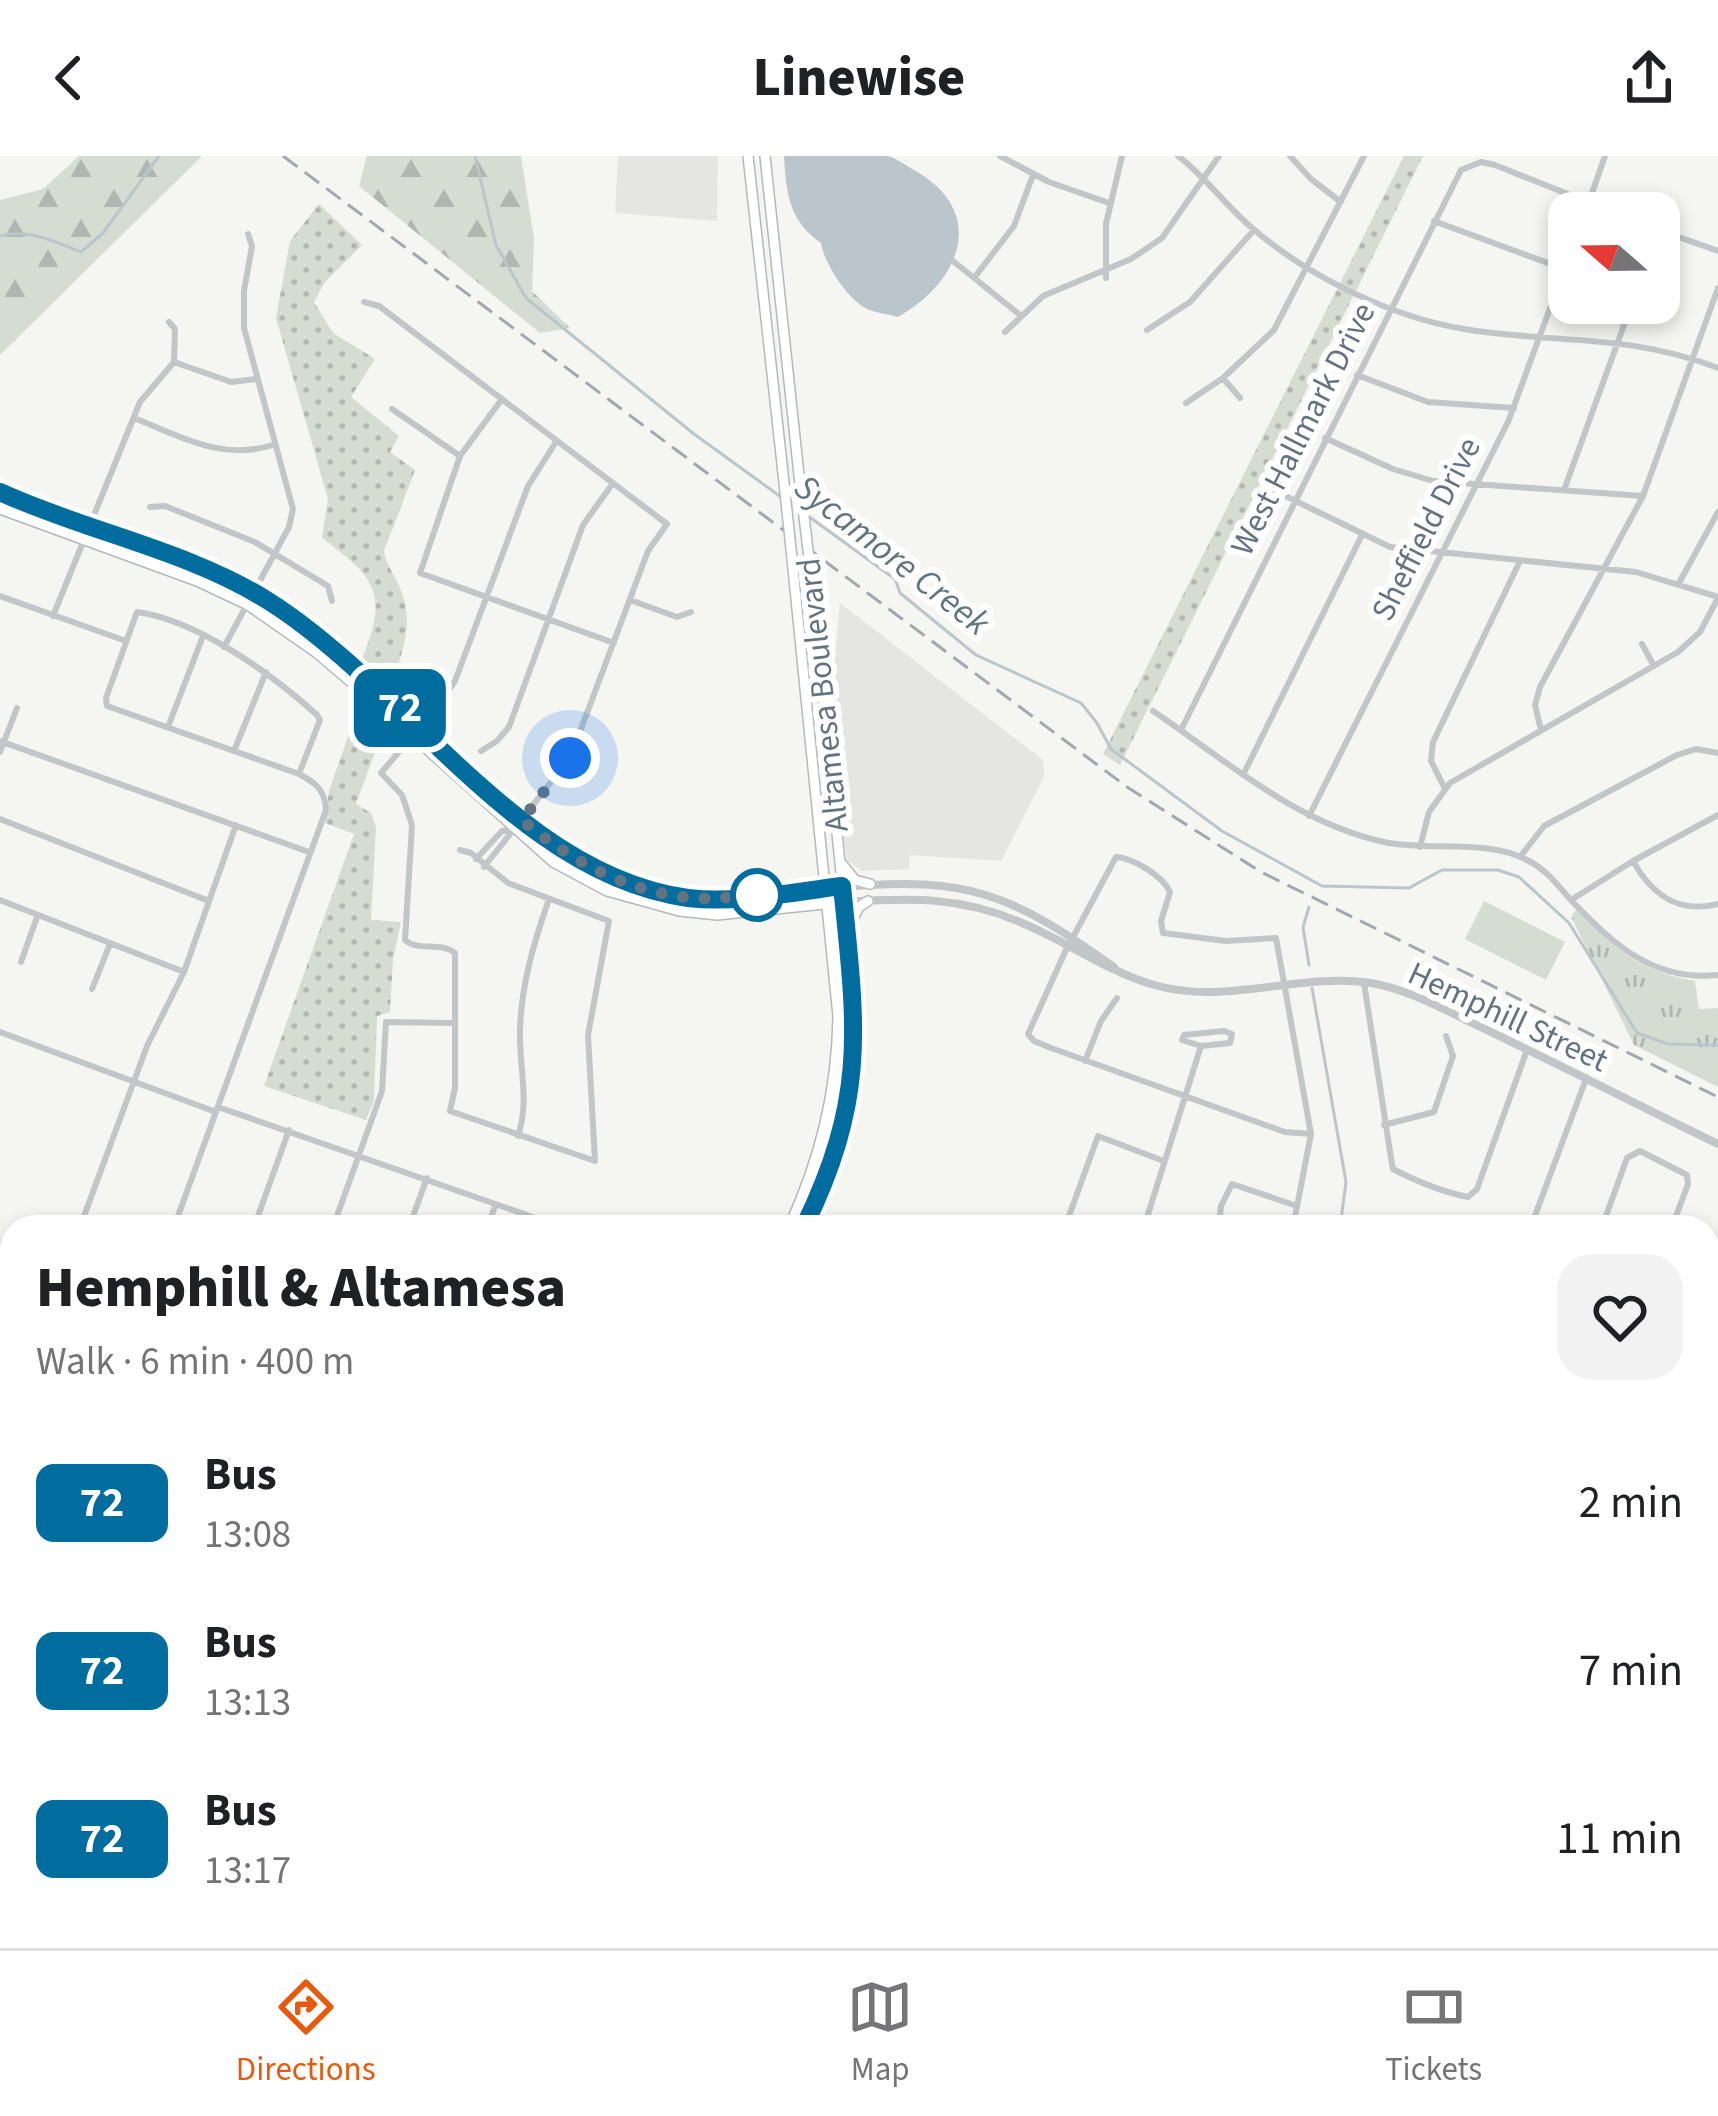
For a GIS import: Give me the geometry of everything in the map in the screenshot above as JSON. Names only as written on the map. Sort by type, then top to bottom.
[{"type":"main road","name":"Altamesa Boulevard","points":[[748,156],[823,889],[836,970],[835,1078],[825,1135],[794,1215]]},
{"type":"main road","name":"Altamesa Boulevard","points":[[766,156],[856,1020],[848,1105],[834,1161],[810,1215]]},
{"type":"main road","points":[[0,492],[217,574],[322,637],[553,862],[581,878],[632,901],[717,915],[844,902]]},
{"type":"main road","points":[[0,509],[197,580],[248,605],[317,653],[518,825],[590,867],[670,894],[717,898],[842,886]]},
{"type":"main road","points":[[812,768],[829,765]]},
{"type":"main road","points":[[796,891],[813,880],[820,857]]},
{"type":"main road","points":[[839,860],[855,880],[870,884]]},
{"type":"main road","points":[[668,909],[670,894]]},
{"type":"main road","points":[[847,931],[859,907],[868,901]]},
{"type":"street","points":[[1000,156],[1033,175],[1109,203]]},
{"type":"street","points":[[1106,274],[1109,203],[1122,156]]},
{"type":"street","points":[[1178,156],[1254,230],[1310,267],[1390,309],[1467,330],[1618,342],[1718,368]]},
{"type":"street","points":[[1005,332],[1049,292],[1106,274],[1162,238],[1219,156]]},
{"type":"street","points":[[1290,156],[1341,202]]},
{"type":"street","points":[[1186,403],[1223,378],[1274,330],[1364,156]]},
{"type":"street","points":[[1592,192],[1605,156]]},
{"type":"street","name":"West Hallmark Drive","points":[[1181,730],[1461,170],[1480,162],[1559,192]]},
{"type":"street","points":[[974,278],[1014,226],[1033,175]]},
{"type":"street","points":[[1434,220],[1548,263]]},
{"type":"street","points":[[1147,330],[1190,302],[1254,230]]},
{"type":"street","points":[[224,647],[276,552],[292,509],[242,312],[251,246],[248,234]]},
{"type":"street","points":[[1680,237],[1718,251]]},
{"type":"street","points":[[953,261],[1020,316]]},
{"type":"street","points":[[1541,730],[1535,705],[1540,687],[1643,496],[1718,288]]},
{"type":"street","points":[[364,302],[379,306],[667,524],[648,551],[570,758],[484,867]]},
{"type":"street","name":"Sheffield Drive","points":[[1309,816],[1514,408],[1548,315]]},
{"type":"street","points":[[53,616],[142,399],[174,362],[175,329],[169,322]]},
{"type":"street","points":[[1564,490],[1624,324]]},
{"type":"street","points":[[174,362],[231,382],[256,380]]},
{"type":"street","points":[[1357,375],[1428,402],[1514,408]]},
{"type":"street","points":[[1223,378],[1240,398]]},
{"type":"street","points":[[502,399],[460,456],[420,573],[614,643]]},
{"type":"street","points":[[392,409],[460,456]]},
{"type":"street","points":[[134,418],[223,452],[274,445]]},
{"type":"street","points":[[1325,438],[1415,477],[1643,496]]},
{"type":"street","points":[[460,850],[508,883],[603,917],[611,926],[588,1035],[597,1157],[590,1162],[450,1111],[455,1088],[455,953],[448,948],[412,946],[405,940],[412,825],[402,795],[381,770],[455,681],[528,486],[556,442]]},
{"type":"street","points":[[481,751],[509,727],[584,525],[613,483]]},
{"type":"street","points":[[1267,487],[1390,548],[1601,567],[1718,597],[1694,639],[1444,789],[1429,812],[1420,848]]},
{"type":"street","points":[[149,508],[165,506],[276,552],[328,586],[332,601]]},
{"type":"street","points":[[1679,584],[1718,512]]},
{"type":"street","points":[[1244,773],[1362,535]]},
{"type":"street","points":[[1444,789],[1431,761],[1432,742],[1520,561]]},
{"type":"street","points":[[0,596],[126,641]]},
{"type":"street","points":[[630,600],[676,616],[691,612]]},
{"type":"street","points":[[178,1215],[326,810],[314,782],[299,774],[107,706],[140,611],[224,647],[266,672],[320,720],[299,774]]},
{"type":"street","points":[[168,728],[202,637]]},
{"type":"street","points":[[1642,644],[1654,666]]},
{"type":"street","points":[[234,751],[266,672]]},
{"type":"street","points":[[0,752],[16,708]]},
{"type":"street","points":[[1153,711],[1281,802],[1309,816],[1383,842],[1498,850],[1520,856],[1544,871],[1619,947],[1650,966],[1678,975],[1718,975]]},
{"type":"street","points":[[2,742],[309,852]]},
{"type":"street","points":[[1520,856],[1554,820],[1677,754],[1717,749]]},
{"type":"street","points":[[1571,900],[1718,815]]},
{"type":"street","points":[[0,819],[210,902]]},
{"type":"street","points":[[84,1215],[134,1080],[184,972],[236,825]]},
{"type":"street","points":[[476,859],[502,831],[518,825]]},
{"type":"street","points":[[1295,1215],[1310,1134],[1276,938],[1226,941],[1163,933],[1170,892],[1166,883],[1128,857],[1116,857],[1028,1034],[1034,1041],[1085,1061],[1285,1132],[1310,1134]]},
{"type":"street","points":[[1633,861],[1645,883],[1670,902],[1698,908],[1718,904]]},
{"type":"street","name":"Hemphill Street","points":[[842,886],[933,884],[1011,902],[1071,941],[1095,963],[1190,992],[1233,992],[1317,980],[1364,982],[1405,993],[1718,1144]]},
{"type":"street","points":[[967,904],[970,890]]},
{"type":"street","points":[[518,1136],[525,1114],[520,1033],[526,971],[549,898]]},
{"type":"street","name":"Hemphill Street","points":[[844,902],[924,898],[967,904],[1071,941]]},
{"type":"street","points":[[0,900],[184,972]]},
{"type":"street","points":[[21,962],[37,917]]},
{"type":"street","points":[[92,989],[110,944]]},
{"type":"street","points":[[1364,982],[1393,1169],[1468,1197],[1477,1189],[1527,1050]]},
{"type":"street","points":[[1085,1061],[1101,1021],[1117,998]]},
{"type":"street","points":[[337,1215],[382,1091],[386,1022],[452,1023]]},
{"type":"street","points":[[0,1032],[527,1215]]},
{"type":"street","points":[[1232,1034],[1230,1042],[1201,1046],[1187,1044],[1184,1035],[1232,1034]]},
{"type":"street","points":[[1384,1125],[1434,1112],[1453,1056],[1447,1036]]},
{"type":"street","points":[[1147,1215],[1201,1046]]},
{"type":"street","points":[[1535,1215],[1586,1079]]},
{"type":"street","points":[[258,1215],[290,1130]]},
{"type":"street","points":[[1070,1215],[1098,1136],[1163,1160]]},
{"type":"street","points":[[1607,1215],[1632,1152],[1640,1151],[1687,1175],[1676,1215]]},
{"type":"street","points":[[413,1215],[427,1178]]},
{"type":"street","points":[[1222,1215],[1228,1187],[1236,1184],[1297,1206]]},
{"type":"street","points":[[492,1215],[496,1204]]},
{"type":"shaded area","points":[[618,156],[718,156],[717,221],[615,213]]},
{"type":"shaded area","points":[[784,156],[887,156],[941,190],[954,209],[959,229],[957,249],[936,287],[898,317],[871,310],[852,298],[821,243],[796,216]]},
{"type":"shaded area","points":[[840,603],[1043,760],[1044,777],[1001,861],[909,855],[910,869],[862,871],[847,860],[840,812],[849,810],[832,688]]},
{"type":"green space","points":[[79,156],[202,156],[0,355],[0,200],[43,189]]},
{"type":"green space","points":[[367,156],[521,156],[534,239],[532,291],[570,328],[540,333],[359,186]]},
{"type":"green space","points":[[1404,156],[1423,156],[1120,765],[1103,754]]},
{"type":"green space","points":[[319,204],[362,245],[325,282],[314,302],[333,333],[375,359],[351,397],[399,436],[390,452],[415,470],[384,551],[406,613],[405,637],[391,686],[362,659],[375,618],[372,589],[355,565],[322,538],[328,499],[276,318],[290,241]]},
{"type":"green space","points":[[358,708],[383,730],[356,804],[371,813],[376,827],[371,920],[401,922],[390,1012],[377,1016],[374,1100],[366,1120],[264,1086],[354,834],[325,823],[329,791]]},
{"type":"green space","points":[[1484,901],[1565,942],[1546,980],[1465,939]]},
{"type":"green space","points":[[1576,910],[1629,956],[1658,971],[1695,981],[1699,1009],[1718,1008],[1718,1087],[1634,1045],[1571,917]]},
{"type":"waterway","points":[[0,236],[32,235],[81,252],[103,233],[159,156]]},
{"type":"waterway","name":"Sycamore Creek","points":[[475,156],[496,245],[526,298],[694,434],[781,497]]},
{"type":"waterway","name":"Sycamore Creek","points":[[808,516],[895,579],[900,593],[976,655],[1081,703],[1111,749],[1222,831],[1322,886],[1409,888],[1442,870],[1498,870],[1519,877],[1569,923],[1637,1033],[1668,1044],[1718,1045]]},
{"type":"waterway","points":[[1309,907],[1303,927],[1309,965]]},
{"type":"waterway","points":[[1312,988],[1346,1182],[1342,1215]]},
{"type":"railway","points":[[283,156],[1127,787],[1261,872],[1718,1097]]},
{"type":"bus line","name":"72","points":[[0,492],[217,574],[266,600],[322,637],[522,820],[590,867],[687,898],[842,886],[855,1006],[854,1065],[840,1143],[810,1215]]},
{"type":"route","points":[[570,758],[522,820],[545,839],[590,867],[645,888],[687,898],[757,895]]}]
